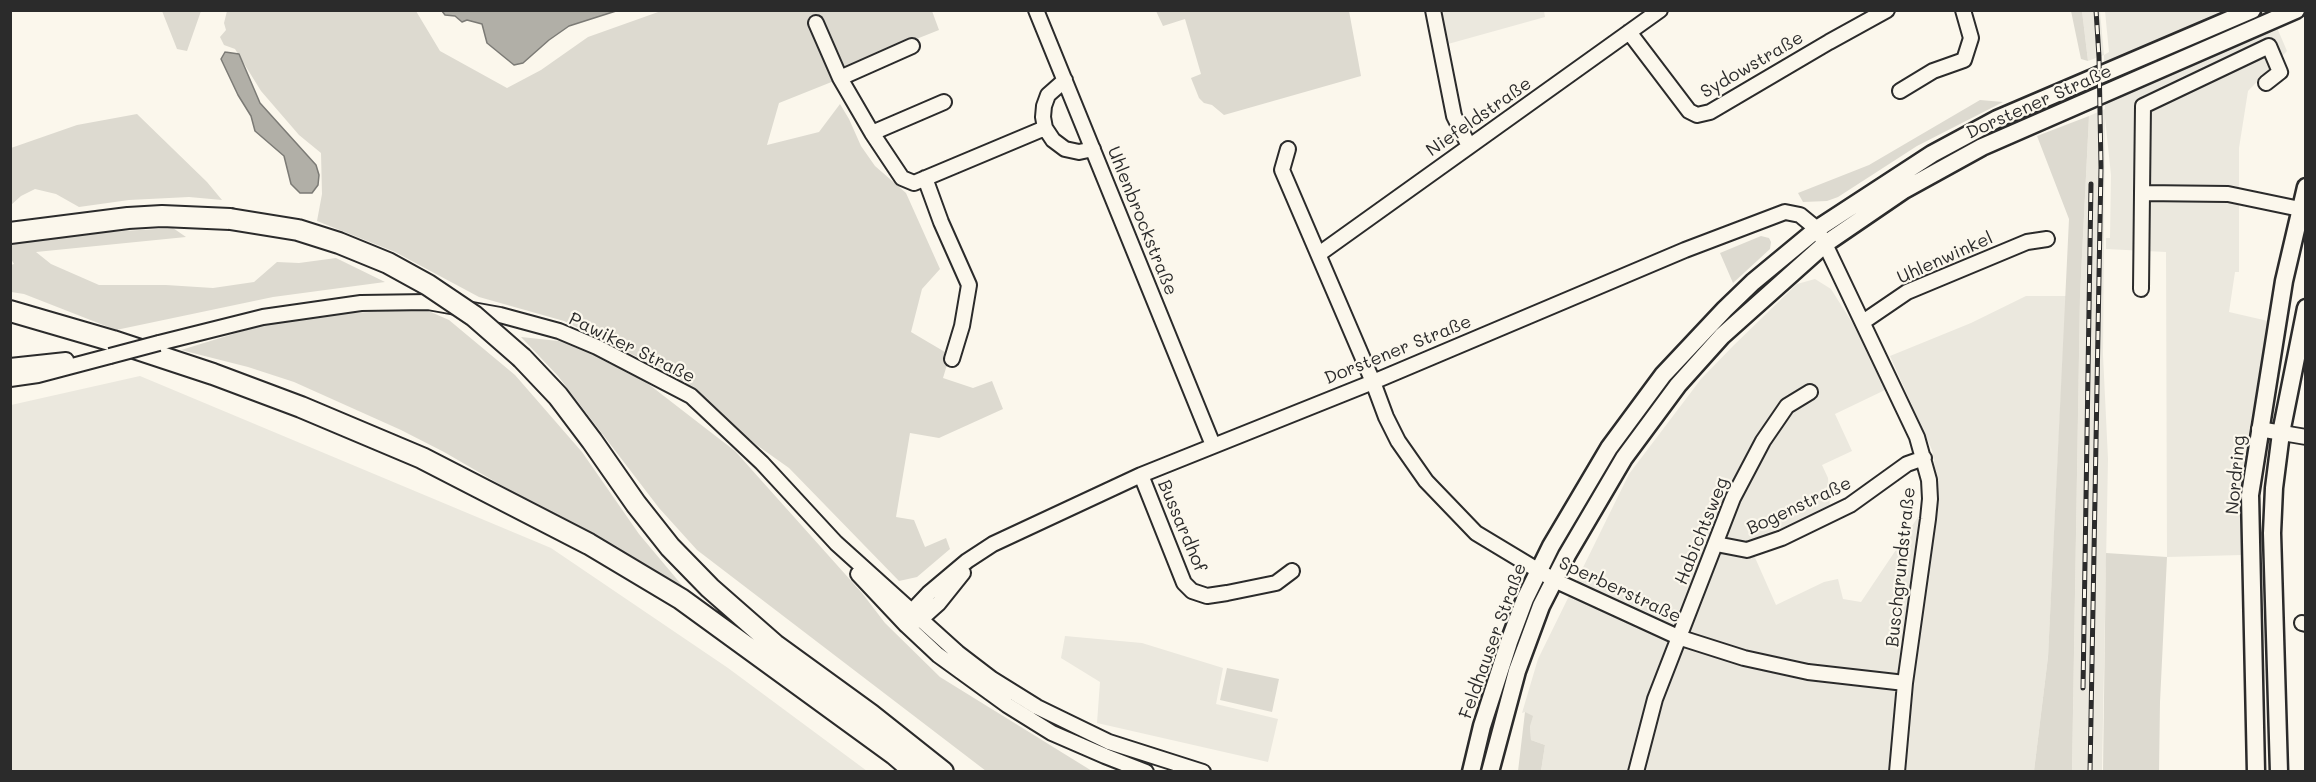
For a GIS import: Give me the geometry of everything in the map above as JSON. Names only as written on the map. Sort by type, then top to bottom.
[{"type":"highway","points":[[10,233],[128,218],[162,216],[230,219],[298,230],[339,243],[388,263],[429,285],[474,316],[522,358],[558,396],[670,547],[710,588],[775,645],[870,714],[943,771]]},
{"type":"highway","points":[[10,311],[113,341],[213,374],[301,407],[422,458],[590,544],[681,599],[915,771]]},
{"type":"main road","name":"Dorstener Straße","points":[[1817,229],[1893,178],[1997,119],[2252,10]]},
{"type":"main road","name":"Dorstener Straße","points":[[1825,244],[1904,190],[1982,147],[2296,10]]},
{"type":"main road","name":"Nordring","points":[[2256,771],[2250,495],[2284,281],[2306,187]]},
{"type":"main road","name":"Feldhauser Straße","points":[[1471,771],[1498,675],[1525,599],[1551,546],[1609,448],[1663,375],[1753,282],[1817,229]]},
{"type":"main road","name":"Feldhauser Straße","points":[[1490,771],[1517,670],[1540,606],[1595,505],[1624,458],[1678,385],[1722,336],[1825,244]]},
{"type":"main road","points":[[2279,771],[2272,533],[2274,488],[2281,433],[2306,308]]},
{"type":"street","name":"Uhlenbrockstraße","points":[[1036,10],[1213,445]]},
{"type":"street","points":[[1433,10],[1454,116],[1470,146]]},
{"type":"street","name":"Niefeldstraße","points":[[1319,254],[1660,10]]},
{"type":"street","name":"Sydowstraße","points":[[1629,32],[1689,111],[1697,115],[1710,112],[1887,10]]},
{"type":"street","points":[[1900,91],[1933,71],[1964,60],[1971,38],[1963,10]]},
{"type":"street","points":[[816,23],[840,78],[902,178],[914,183],[1045,128]]},
{"type":"street","points":[[840,78],[912,46]]},
{"type":"street","points":[[2141,289],[2143,106],[2270,46],[2280,72],[2266,83]]},
{"type":"street","points":[[1065,81],[1048,95],[1044,106],[1045,128],[1053,140],[1065,148],[1079,152],[1093,149]]},
{"type":"street","points":[[872,133],[944,102]]},
{"type":"street","points":[[1288,149],[1282,170],[1373,382]]},
{"type":"street","points":[[926,178],[941,222],[969,285],[962,326],[952,359]]},
{"type":"street","points":[[2142,193],[2228,194],[2300,209]]},
{"type":"street","name":"Dorstener Straße","points":[[906,625],[916,616],[928,593],[993,544],[1141,475],[1213,445],[1373,382],[1770,216],[1785,212],[1800,214],[1817,229],[1825,244]]},
{"type":"street","name":"Uhlenwinkel","points":[[1863,322],[1907,292],[2027,242],[2047,238]]},
{"type":"street","name":"Buschgrundstraße","points":[[1825,244],[1917,437],[1924,458],[1930,499],[1905,683],[1897,771]]},
{"type":"street","name":"Pawiker Straße","points":[[10,379],[38,375],[263,317],[361,303],[428,302],[500,315],[559,331],[597,347],[691,396],[762,463],[836,543],[916,616],[992,679],[1037,707],[1109,742],[1203,771]]},
{"type":"street","name":"Pawiker Straße","points":[[10,366],[110,356]]},
{"type":"street","name":"Sperberstraße","points":[[1373,382],[1398,441],[1441,499],[1476,533],[1538,572],[1678,637],[1744,658],[1808,672],[1905,683]]},
{"type":"street","name":"Habichtsweg","points":[[1636,771],[1655,699],[1733,498],[1763,441],[1787,406],[1810,392]]},
{"type":"street","points":[[2259,429],[2306,437]]},
{"type":"street","name":"Bogenstraße","points":[[1716,544],[1747,550],[1782,538],[1851,505],[1907,464],[1924,458]]},
{"type":"street","name":"Bussardhof","points":[[1141,475],[1184,583],[1192,591],[1207,596],[1276,584],[1293,571]]},
{"type":"street","name":"Pawiker Straße","points":[[836,543],[861,578],[938,655],[1007,705],[1052,733],[1146,771]]},
{"type":"shaded area","points":[[917,10],[918,12],[932,11],[939,30],[831,73],[834,81],[779,103],[767,145],[819,132],[840,104],[861,146],[875,166],[906,193],[940,269],[922,289],[911,332],[950,355],[943,378],[973,388],[992,381],[1003,409],[939,438],[910,433],[896,517],[914,520],[925,547],[946,538],[950,549],[917,577],[899,581],[789,468],[758,446],[672,374],[564,321],[479,297],[395,252],[317,221],[322,194],[321,153],[299,135],[261,91],[235,49],[224,45],[220,37],[226,30],[224,23],[227,11],[416,11],[440,51],[507,88],[541,70],[588,37],[661,11]]},
{"type":"shaded area","points":[[162,11],[201,11],[187,51],[177,49]]},
{"type":"shaded area","points":[[442,11],[616,11],[569,26],[523,63],[514,65],[487,43],[482,24],[467,20],[462,22],[455,16],[445,15]]},
{"type":"shaded area","points":[[1156,11],[1349,11],[1361,76],[1224,115],[1199,98],[1191,78],[1201,74],[1185,19],[1163,26]]},
{"type":"shaded area","points":[[1441,11],[1544,11],[1545,17],[1448,44]]},
{"type":"shaded area","points":[[2071,11],[2082,11],[2088,61],[2081,59]]},
{"type":"shaded area","points":[[2082,11],[2100,11],[2104,55],[2088,61]]},
{"type":"shaded area","points":[[2105,11],[2281,11],[2278,30],[2287,51],[2248,91],[2239,148],[2239,272],[2235,272],[2229,312],[2268,321],[2244,462],[2242,555],[2167,557],[2166,252],[2106,249],[2106,238],[2110,238],[2111,175],[2105,118],[2103,355],[2108,459],[2102,771],[2072,772],[2080,296],[2089,116],[2105,109],[2104,55],[2109,52]]},
{"type":"shaded area","points":[[225,52],[239,54],[260,103],[316,165],[319,175],[318,185],[312,193],[300,193],[291,184],[284,156],[255,131],[251,116],[221,59]]},
{"type":"shaded area","points":[[1980,100],[2003,102],[1917,146],[1838,197],[1827,201],[1803,202],[1798,193],[1869,165]]},
{"type":"shaded area","points":[[137,114],[207,182],[222,200],[189,197],[129,200],[79,207],[56,194],[35,189],[21,196],[11,205],[11,148],[77,125]]},
{"type":"shaded area","points":[[2089,116],[2080,296],[2072,771],[2034,771],[2048,657],[2069,219],[2037,136]]},
{"type":"shaded area","points":[[173,228],[186,237],[36,252],[51,264],[99,285],[213,288],[254,282],[277,262],[299,263],[336,258],[385,282],[273,297],[116,330],[24,294],[11,292],[11,265],[14,264],[11,259],[10,243],[58,235]]},
{"type":"shaded area","points":[[1761,236],[1769,238],[1770,249],[1733,283],[1720,253]]},
{"type":"shaded area","points":[[1815,279],[1831,289],[1853,324],[1885,390],[1835,414],[1852,451],[1822,465],[1828,478],[1830,506],[1749,544],[1776,605],[1824,582],[1838,579],[1843,599],[1861,602],[1918,517],[1937,517],[1938,484],[1932,450],[1890,356],[1971,323],[2026,296],[2066,296],[2048,657],[2034,771],[1541,771],[1545,745],[1531,740],[1530,726],[1525,712],[1522,713],[1538,659],[1629,474],[1701,379],[1797,284]]},
{"type":"shaded area","points":[[424,309],[449,320],[515,375],[582,452],[639,534],[691,596],[598,537],[551,514],[444,452],[401,430],[294,382],[248,367],[181,350],[266,324],[351,313]]},
{"type":"shaded area","points":[[521,337],[568,342],[638,376],[735,451],[862,593],[885,623],[940,677],[1092,771],[986,771],[697,550],[659,508],[558,376]]},
{"type":"shaded area","points":[[140,376],[551,548],[728,668],[867,771],[11,771],[11,405]]},
{"type":"shaded area","points":[[2106,553],[2167,557],[2159,771],[2103,771]]},
{"type":"shaded area","points":[[1065,636],[1142,643],[1223,668],[1216,704],[1278,719],[1268,762],[1097,723],[1100,682],[1061,658]]},
{"type":"shaded area","points":[[1227,668],[1279,679],[1272,712],[1220,700]]},
{"type":"shaded area","points":[[1525,712],[1533,716],[1530,726],[1531,740],[1545,745],[1541,771],[1518,771]]},
{"type":"railway","points":[[2090,772],[2101,167],[2096,10]]},
{"type":"railway","points":[[2083,688],[2091,184]]}]
